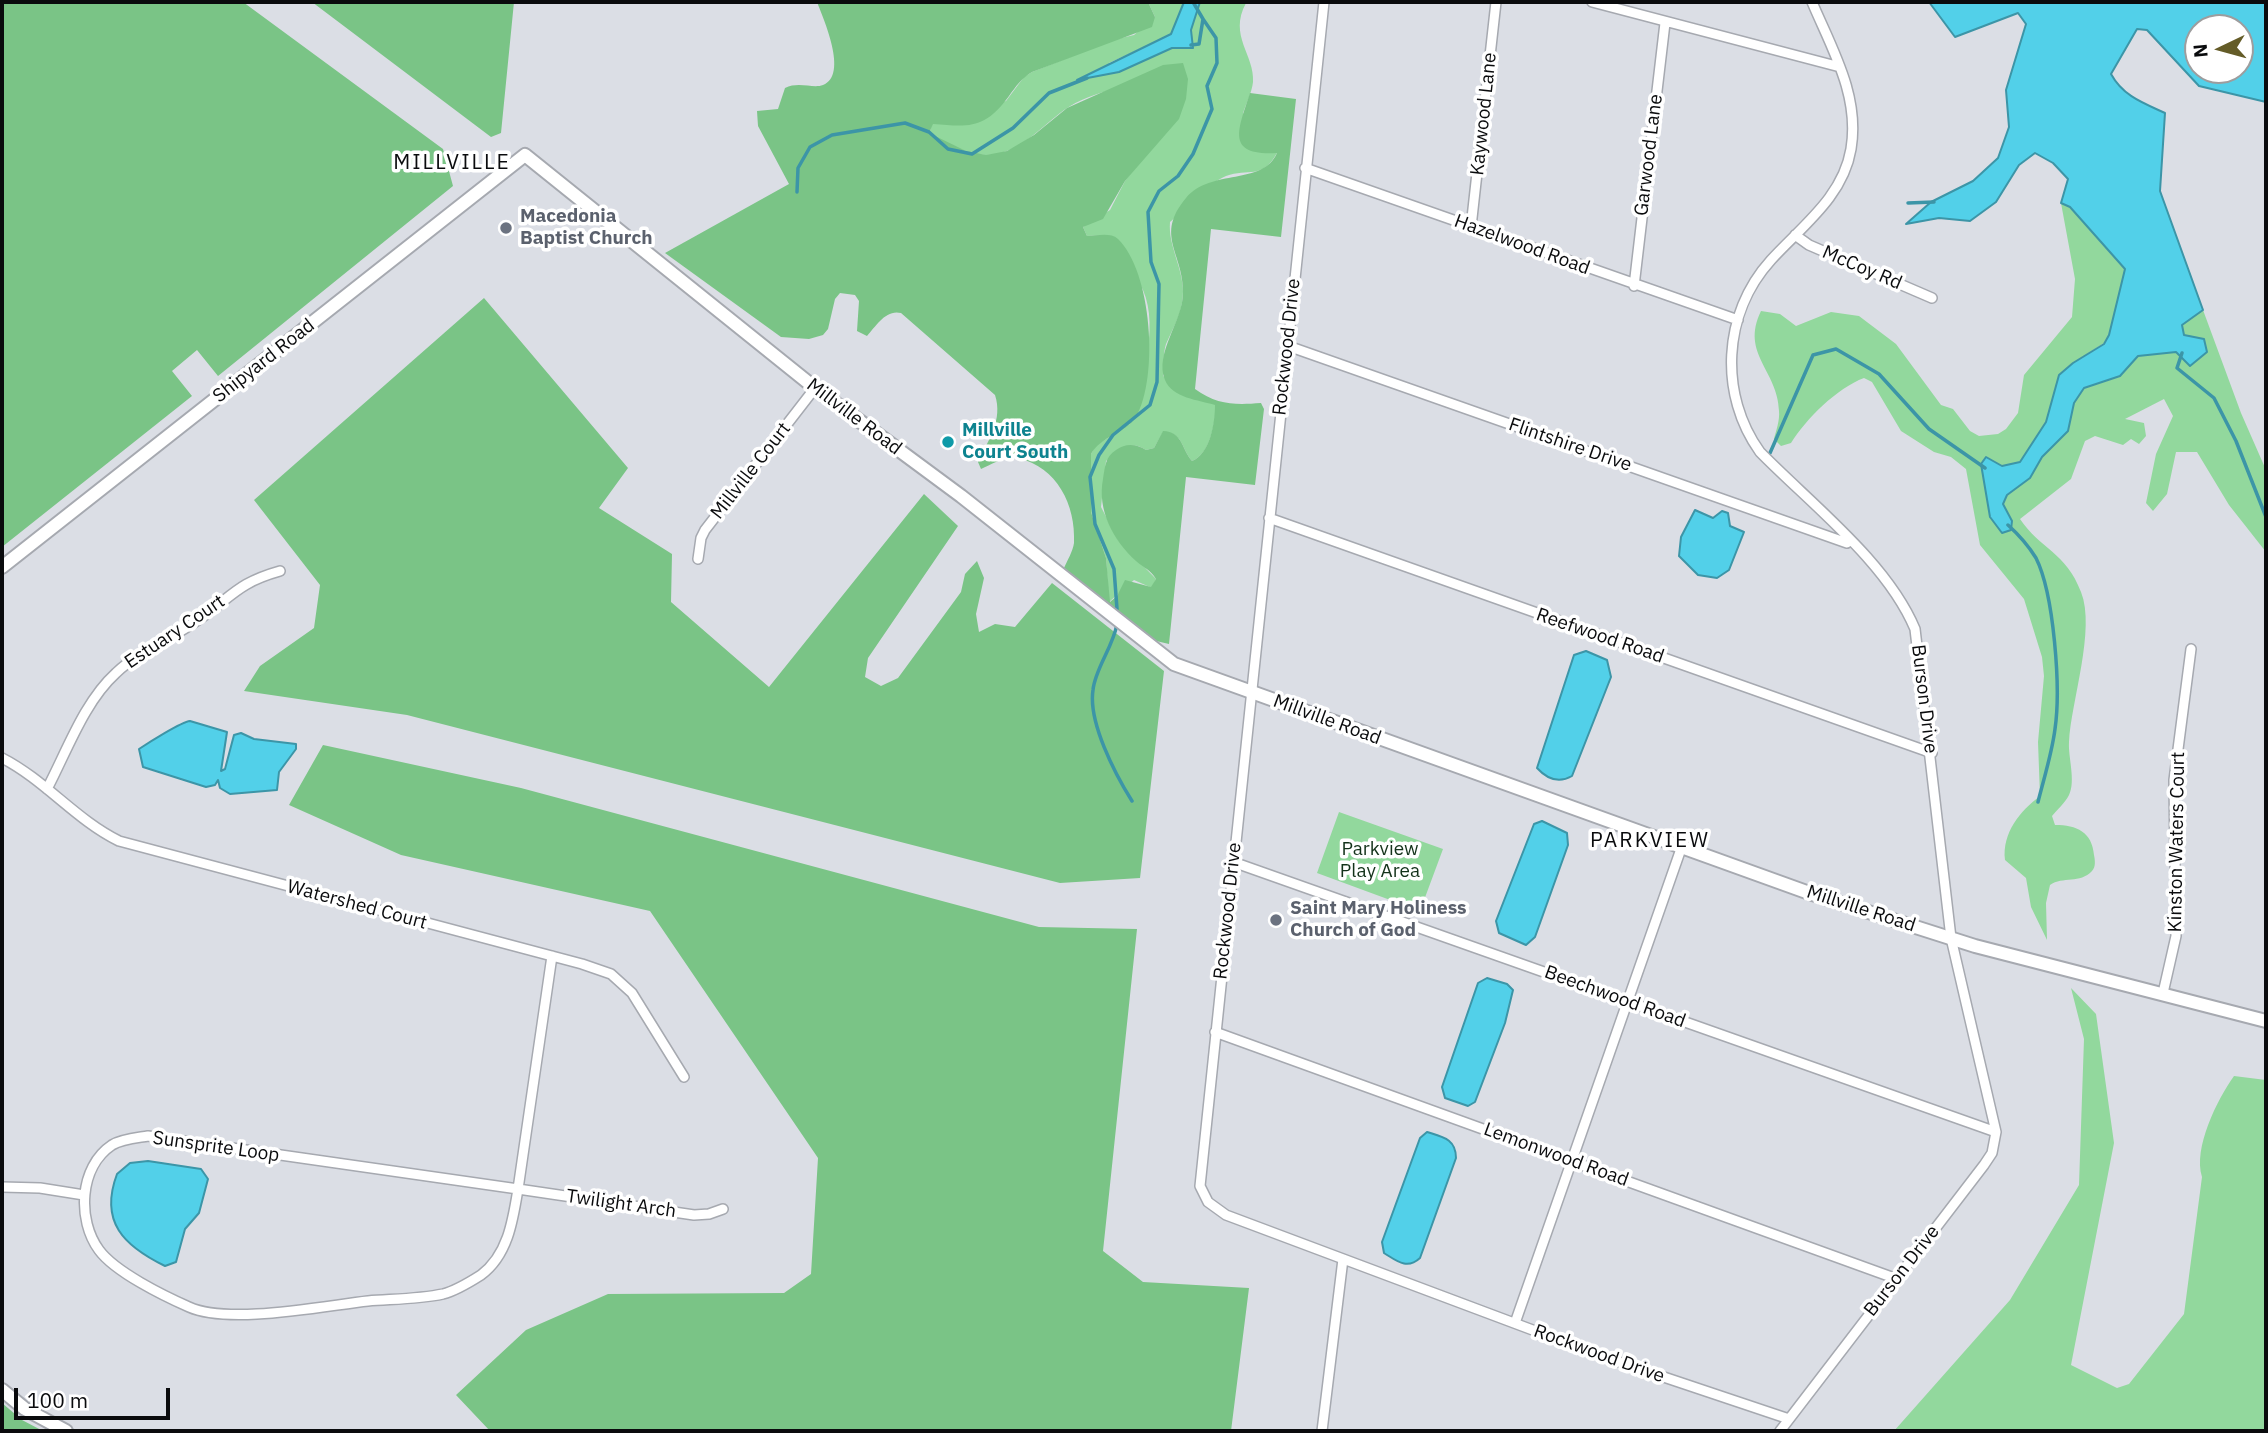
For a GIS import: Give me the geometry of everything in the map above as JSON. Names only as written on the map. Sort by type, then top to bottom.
[{"type":"street","name":"Rockwood Drive","points":[[1324,2],[1200,1177],[1205,1195],[1214,1208],[1226,1215],[1516,1323],[1788,1419]]},
{"type":"street","name":"Kaywood Lane","points":[[1471,227],[1496,2]]},
{"type":"street","points":[[1592,2],[1840,67]]},
{"type":"street","name":"Burson Drive","points":[[1780,1431],[1992,1153],[1996,1132],[1951,938],[1932,753],[1915,629],[1895,592],[1852,544],[1777,471],[1746,430],[1733,396],[1732,345],[1738,320],[1761,273],[1830,196],[1843,177],[1848,162],[1853,114],[1851,98],[1812,2]]},
{"type":"street","name":"Garwood Lane","points":[[1634,286],[1665,23]]},
{"type":"street","name":"Millville Road","points":[[525,155],[815,388],[961,496],[1164,657],[1184,669],[1812,894],[1951,938],[2266,1021]]},
{"type":"street","name":"Shipyard Road","points":[[2,567],[525,155]]},
{"type":"street","name":"Hazelwood Road","points":[[1305,168],[1634,286],[1738,320]]},
{"type":"street","name":"McCoy Rd","points":[[1795,235],[1809,245],[1932,298]]},
{"type":"street","name":"Flintshire Drive","points":[[1288,346],[1852,544]]},
{"type":"street","name":"Millville Court","points":[[698,559],[705,530],[815,388]]},
{"type":"street","name":"Reefwood Road","points":[[1269,518],[1932,753]]},
{"type":"street","name":"Estuary Court","points":[[47,789],[95,699],[115,673],[138,655],[201,618],[247,581],[280,571]]},
{"type":"street","name":"Kinston Waters Court","points":[[2163,993],[2176,936],[2174,780],[2191,649]]},
{"type":"street","name":"Watershed Court","points":[[2,758],[47,789],[92,826],[119,841],[611,974],[632,993],[684,1077]]},
{"type":"street","points":[[1516,1323],[1682,846]]},
{"type":"street","name":"Beechwood Road","points":[[1233,862],[1996,1132]]},
{"type":"street","points":[[2,1187],[40,1188],[84,1195],[94,1242],[113,1264],[191,1308],[236,1315],[443,1294],[483,1274],[499,1255],[512,1223],[552,956]]},
{"type":"street","name":"Lemonwood Road","points":[[1215,1032],[1897,1279]]},
{"type":"street","name":"Sunsprite Loop","points":[[84,1195],[88,1174],[112,1144],[148,1136],[518,1189]]},
{"type":"street","name":"Twilight Arch","points":[[518,1189],[694,1214],[709,1214],[723,1209]]},
{"type":"street","points":[[1322,1431],[1343,1259]]},
{"type":"street","points":[[2,1390],[25,1409],[66,1431]]},
{"type":"green space","points":[[2,2],[243,2],[443,149],[453,186],[218,376],[197,350],[172,371],[192,396],[2,547]]},
{"type":"green space","points":[[312,2],[514,2],[501,133],[491,137]]},
{"type":"green space","points":[[817,2],[1148,2],[1155,17],[1152,27],[1032,72],[1019,82],[992,115],[976,124],[933,124],[929,133],[966,151],[986,155],[1007,151],[1034,135],[1067,108],[1163,65],[1183,63],[1188,79],[1186,99],[1179,119],[1125,181],[1103,219],[1083,227],[1087,236],[1115,237],[1129,254],[1145,299],[1148,325],[1148,377],[1136,417],[1101,443],[1091,454],[1091,512],[1106,558],[1110,602],[1117,596],[1125,580],[1151,587],[1156,579],[1120,544],[1109,524],[1102,502],[1104,470],[1108,459],[1112,453],[1127,445],[1146,450],[1154,448],[1163,431],[1178,438],[1192,461],[1207,445],[1214,420],[1215,405],[1180,395],[1165,380],[1163,359],[1179,315],[1183,293],[1171,234],[1172,223],[1186,198],[1197,189],[1222,179],[1260,170],[1270,163],[1277,153],[1260,153],[1242,145],[1240,129],[1250,93],[1296,99],[1281,237],[1211,229],[1195,389],[1226,403],[1261,403],[1264,409],[1255,485],[1186,477],[1169,644],[1152,640],[1064,568],[1074,543],[1074,529],[1067,502],[1053,479],[1032,463],[1013,457],[981,469],[978,462],[996,421],[995,395],[901,313],[886,316],[867,336],[857,331],[859,301],[855,295],[840,293],[835,299],[828,329],[823,335],[809,339],[781,337],[665,253],[789,184],[758,126],[757,111],[778,109],[785,88],[795,85],[819,86],[830,79],[834,70],[832,46]]},
{"type":"green space","points":[[1148,2],[1184,2],[1172,34],[1109,63],[1119,72],[1173,48],[1193,47],[1191,30],[1200,2],[1246,3],[1240,25],[1253,72],[1253,82],[1243,113],[1277,153],[1266,167],[1260,170],[1220,179],[1170,222],[1171,240],[1181,274],[1183,299],[1165,348],[1163,376],[1216,405],[1214,421],[1207,445],[1192,461],[1178,438],[1163,432],[1154,448],[1146,450],[1130,446],[1106,461],[1101,507],[1118,540],[1156,579],[1152,588],[1134,580],[1109,602],[1106,558],[1091,512],[1091,454],[1095,446],[1130,424],[1147,357],[1150,322],[1143,290],[1108,235],[1087,236],[1083,227],[1110,210],[1125,181],[1143,157],[1115,89],[1075,103],[1018,146],[997,154],[970,152],[929,134],[932,124],[1006,101],[1024,77],[1032,72],[1113,40],[1134,35],[1155,17]]},
{"type":"green space","points":[[2061,203],[2070,207],[2125,269],[2109,335],[2104,343],[2059,375],[2046,422],[2020,462],[2002,466],[1986,457],[2011,530],[2012,521],[2003,504],[2007,495],[2030,478],[2042,457],[2068,431],[2074,403],[2084,388],[2120,376],[2138,356],[2176,352],[2190,366],[2206,352],[2204,339],[2184,335],[2182,325],[2203,310],[2241,413],[2266,470],[2266,552],[2229,505],[2197,452],[2176,452],[2167,494],[2153,511],[2146,503],[2156,454],[2173,416],[2164,399],[2125,419],[2144,423],[2146,436],[2139,444],[2131,439],[2123,445],[2095,436],[2085,441],[2071,479],[2020,519],[2068,568],[2081,592],[2085,607],[2084,645],[2069,742],[2071,789],[2052,816],[2055,825],[2070,826],[2087,835],[2093,847],[2095,865],[2087,875],[2050,885],[2046,903],[2047,940],[2031,907],[2026,878],[2005,860],[2009,832],[2026,809],[2040,796],[2038,742],[2044,676],[2042,657],[2024,599],[1980,545],[1966,469],[1951,457],[1934,452],[1901,431],[1872,382],[1864,378],[1833,397],[1805,424],[1791,443],[1781,446],[1774,439],[1779,418],[1777,397],[1757,351],[1755,339],[1761,311],[1780,314],[1796,326],[1831,312],[1859,316],[1896,344],[1941,405],[1953,409],[1970,431],[1979,436],[1998,434],[2006,429],[2018,413],[2024,375],[2072,317],[2075,279]]},
{"type":"green space","points":[[484,298],[628,468],[599,508],[672,554],[671,602],[769,687],[924,494],[958,526],[868,658],[865,677],[881,686],[898,678],[961,592],[965,574],[977,561],[984,578],[976,614],[979,632],[995,624],[1015,627],[1052,583],[1164,671],[1140,878],[1060,883],[407,715],[244,691],[260,666],[314,628],[320,585],[254,500]]},
{"type":"green space","points":[[323,745],[521,788],[1039,927],[1137,929],[1103,1251],[1143,1282],[1249,1288],[1231,1431],[490,1431],[456,1395],[526,1330],[608,1294],[784,1293],[811,1274],[818,1158],[650,911],[401,855],[289,805]]},
{"type":"green space","name":"Parkview Play Area","points":[[1339,812],[1443,849],[1420,911],[1317,873]]},
{"type":"green space","points":[[2071,988],[2096,1014],[2114,1143],[2071,1365],[2117,1388],[2129,1384],[2184,1314],[2202,1177],[2201,1152],[2208,1125],[2234,1076],[2266,1080],[2266,1431],[1894,1431],[2010,1300],[2079,1185],[2084,1039]]},
{"type":"green space","points":[[2,1403],[22,1420],[43,1431],[2,1431]]},
{"type":"water","points":[[1184,2],[1200,2],[1191,30],[1193,48],[1172,48],[1119,72],[1077,80],[1171,34]]},
{"type":"water","points":[[1929,2],[2266,2],[2266,102],[2197,84],[2254,84],[2254,14],[2184,14],[2184,70],[2147,30],[2137,29],[2111,74],[2121,88],[2141,102],[2165,113],[2160,191],[2203,310],[2182,325],[2184,335],[2204,339],[2207,352],[2190,366],[2176,352],[2138,356],[2120,376],[2084,388],[2074,403],[2068,431],[2042,457],[2030,478],[2007,495],[2003,504],[2012,521],[2011,530],[2002,533],[1990,517],[1981,464],[1986,457],[2002,466],[2020,462],[2046,422],[2059,375],[2104,344],[2109,335],[2125,269],[2070,207],[2061,203],[2068,179],[2053,163],[2035,153],[2019,165],[1996,202],[1970,221],[1939,218],[1906,224],[1931,202],[1973,181],[1998,158],[2009,127],[2006,90],[2026,24],[2018,13],[1955,37]]},
{"type":"water","points":[[1695,510],[1713,518],[1722,511],[1728,513],[1730,526],[1744,532],[1729,570],[1717,578],[1698,575],[1679,556],[1681,537]]},
{"type":"water","points":[[1586,651],[1607,660],[1611,677],[1572,776],[1562,780],[1553,779],[1537,768],[1574,655]]},
{"type":"water","points":[[190,721],[227,732],[221,771],[225,769],[234,735],[241,733],[254,739],[296,744],[296,749],[279,772],[277,790],[230,794],[220,788],[218,780],[215,785],[206,787],[143,767],[139,749]]},
{"type":"water","points":[[1542,821],[1567,833],[1568,845],[1535,937],[1526,945],[1499,933],[1496,921],[1534,824]]},
{"type":"water","points":[[1487,978],[1507,984],[1513,990],[1505,1023],[1475,1102],[1468,1106],[1445,1098],[1442,1087],[1478,983]]},
{"type":"water","points":[[1427,1132],[1443,1137],[1451,1143],[1456,1158],[1420,1258],[1406,1264],[1384,1253],[1382,1242],[1420,1138]]},
{"type":"water","points":[[148,1161],[201,1169],[208,1179],[199,1213],[185,1229],[176,1262],[165,1266],[127,1241],[113,1219],[112,1191],[117,1174],[130,1163]]},
{"type":"waterway","points":[[1191,45],[1199,44],[1203,19],[1193,2]]},
{"type":"waterway","points":[[1117,609],[1114,569],[1095,524],[1090,477],[1099,455],[1113,435],[1150,405],[1157,382],[1159,284],[1151,262],[1148,212],[1159,191],[1178,176],[1193,154],[1212,109],[1207,86],[1217,63],[1216,38],[1203,19]]},
{"type":"waterway","points":[[797,192],[798,168],[810,147],[832,135],[905,123],[929,132],[948,149],[972,154],[1013,128],[1049,93],[1087,78]]},
{"type":"waterway","points":[[1908,203],[1934,202]]},
{"type":"waterway","points":[[1770,453],[1813,355],[1836,349],[1879,374],[1929,429],[1985,468]]},
{"type":"waterway","points":[[2182,353],[2177,368],[2214,398],[2236,441],[2266,517]]},
{"type":"waterway","points":[[2008,525],[2036,558],[2052,617],[2057,711],[2050,756],[2038,802]]},
{"type":"waterway","points":[[1117,624],[1094,682],[1093,703],[1104,747],[1132,801]]},
{"type":"place","name":"Macedonia Baptist Church","points":[[506,228]]},
{"type":"place","name":"Millville Court South","points":[[948,442]]},
{"type":"place","name":"Saint Mary Holiness Church of God","points":[[1276,920]]},
{"type":"district","name":"MILLVILLE","points":[[452,163]]},
{"type":"district","name":"PARKVIEW","points":[[1650,841]]}]
